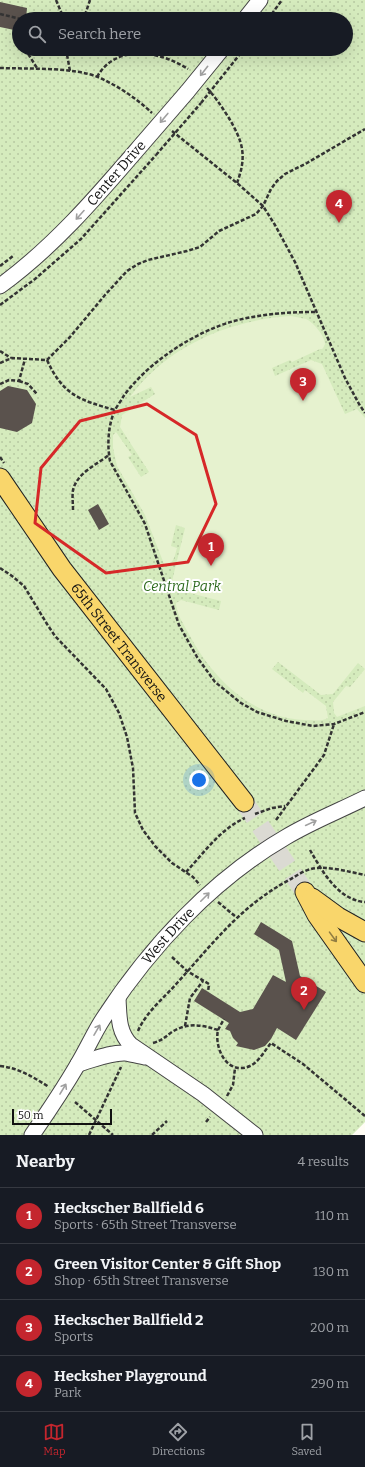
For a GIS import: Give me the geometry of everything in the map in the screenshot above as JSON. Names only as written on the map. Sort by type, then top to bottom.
[{"type":"main road","name":"65th Street Transverse","points":[[0,478],[67,575],[248,811]]},
{"type":"main road","points":[[365,932],[338,917],[305,892],[317,915],[365,983]]},
{"type":"street","points":[[251,12],[260,0]]},
{"type":"street","name":"Center Drive","points":[[0,286],[31,262],[73,223],[216,56]]},
{"type":"street","name":"West Drive","points":[[32,1135],[78,1064],[103,1020],[132,978],[161,944],[209,894],[242,867],[284,837],[365,798]]},
{"type":"street","points":[[118,998],[119,1023],[122,1033],[131,1045],[148,1058],[185,1081],[255,1135]]},
{"type":"street","points":[[78,1064],[120,1054],[148,1058]]},
{"type":"path","points":[[56,0],[61,12]]},
{"type":"path","points":[[86,12],[90,0]]},
{"type":"path","points":[[273,12],[282,0]]},
{"type":"path","points":[[0,14],[12,17]]},
{"type":"path","points":[[29,56],[37,69]]},
{"type":"path","points":[[67,56],[70,71]]},
{"type":"path","points":[[156,155],[201,103],[238,56]]},
{"type":"path","points":[[0,68],[70,71],[97,77],[136,99],[148,110]]},
{"type":"path","points":[[0,351],[12,358],[47,360],[70,337],[105,295],[127,272],[138,264],[200,246],[219,231],[256,214],[263,206],[271,189],[285,174],[365,129]]},
{"type":"path","points":[[178,137],[237,183],[263,206],[295,262],[315,312],[353,394],[365,413]]},
{"type":"path","points":[[315,312],[283,313],[225,324],[197,336],[162,358],[137,380],[115,410],[110,429],[109,455],[110,461],[145,524],[179,625],[197,657],[216,682],[242,703],[257,712],[286,721],[313,726],[334,724],[365,712]]},
{"type":"path","points":[[0,363],[12,358]]},
{"type":"path","points":[[20,381],[24,359]]},
{"type":"path","points":[[47,360],[54,376],[66,390],[86,402],[115,410]]},
{"type":"path","points":[[0,384],[9,380],[20,381],[28,384],[37,394]]},
{"type":"path","points":[[73,510],[73,490],[77,480],[82,474],[109,455]]},
{"type":"path","points":[[0,568],[24,586],[55,636],[106,689],[113,699],[127,737],[133,768],[135,813],[143,830],[155,846],[172,863],[186,872],[236,917]]},
{"type":"path","points":[[276,820],[324,755],[334,724]]},
{"type":"path","points":[[186,872],[213,842],[248,811],[266,810],[285,806]]},
{"type":"path","points":[[310,850],[328,879],[345,895],[358,902],[365,902]]},
{"type":"path","points":[[139,1028],[150,1012],[206,949],[236,917],[258,899],[308,870],[321,868],[365,875]]},
{"type":"path","points":[[172,957],[187,972],[209,984],[208,992]]},
{"type":"path","points":[[185,1026],[190,998],[202,981]]},
{"type":"path","points":[[224,1019],[218,1030],[218,1044],[223,1057],[234,1068],[250,1066],[258,1060],[271,1043],[303,1064],[365,1116]]},
{"type":"path","points":[[153,1043],[162,1040],[185,1026],[202,1025],[218,1030]]},
{"type":"path","points":[[0,1066],[13,1068],[24,1072],[53,1089]]},
{"type":"path","points":[[89,1135],[118,1072]]},
{"type":"path","points":[[75,1102],[113,1135]]},
{"type":"path","points":[[152,1135],[167,1121]]},
{"type":"highlighted area","points":[[147,404],[196,435],[216,504],[188,562],[106,573],[35,523],[41,468],[80,421]]},
{"type":"green space","name":"Central Park","points":[[0,0],[365,0],[365,1122],[352,1135],[0,1135]]},
{"type":"green space","points":[[291,316],[306,319],[312,323],[321,333],[325,344],[322,349],[292,362],[290,360],[272,368],[275,376],[311,360],[322,364],[345,414],[357,409],[365,418],[365,669],[358,663],[333,694],[321,695],[278,662],[272,669],[303,693],[305,690],[326,706],[328,718],[319,720],[304,720],[285,717],[250,703],[235,692],[209,666],[183,623],[177,611],[176,603],[181,600],[219,610],[221,601],[178,590],[172,581],[185,528],[176,525],[171,546],[177,548],[174,559],[169,564],[164,564],[145,515],[117,466],[113,448],[113,435],[116,432],[132,455],[128,457],[141,477],[149,472],[120,427],[122,415],[155,394],[151,387],[130,397],[145,379],[162,363],[201,339],[245,323]]},
{"type":"green space","points":[[365,669],[365,706],[337,717],[334,713],[333,702],[346,686],[350,687]]},
{"type":"building","points":[[0,2],[27,8],[27,12],[12,12],[12,30],[0,27]]},
{"type":"building","points":[[8,386],[27,390],[36,404],[32,423],[17,432],[0,428],[0,391]]},
{"type":"building","points":[[98,504],[109,524],[99,530],[88,510]]},
{"type":"building","points":[[261,922],[292,941],[300,976],[326,992],[296,1040],[277,1028],[265,1046],[254,1050],[236,1046],[238,1043],[233,1038],[230,1031],[225,1029],[229,1023],[194,1001],[202,988],[240,1012],[253,1009],[273,975],[286,982],[279,950],[254,934]]},
{"type":"tunnel","points":[[244,802],[305,892]]},
{"type":"place","name":"Hecksher Playground","points":[[339,223]]},
{"type":"place","name":"Heckscher Ballfield 2","points":[[303,401]]},
{"type":"place","name":"Heckscher Ballfield 6","points":[[211,566]]},
{"type":"place","name":"Green Visitor Center & Gift Shop","points":[[304,1010]]}]
